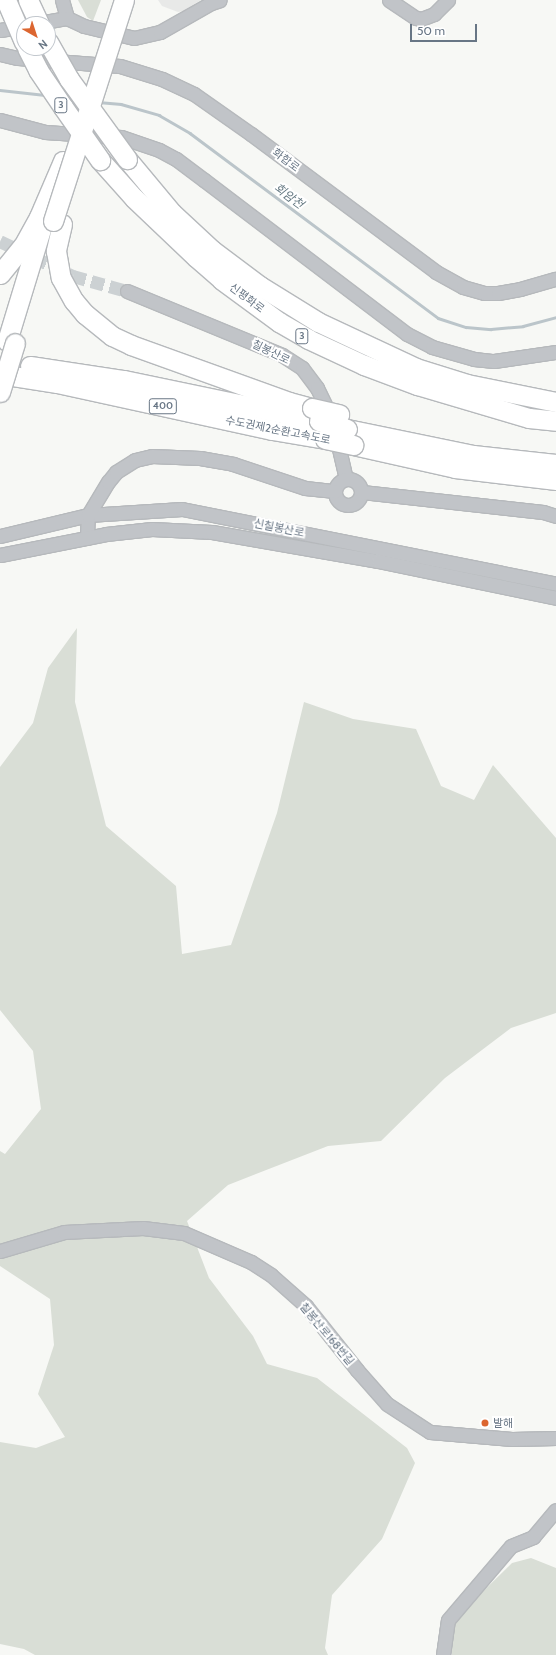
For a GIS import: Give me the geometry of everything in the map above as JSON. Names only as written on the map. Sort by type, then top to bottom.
[{"type":"highway","points":[[6,0],[16,23]]},
{"type":"highway","points":[[28,0],[35,16]]},
{"type":"highway","points":[[113,0],[63,161],[50,220],[61,278],[74,301],[85,314],[112,336],[131,345],[289,402],[319,423]]},
{"type":"highway","points":[[0,392],[11,342],[50,220],[83,129],[124,0]]},
{"type":"highway","name":"신평화로","points":[[31,56],[38,70],[100,160],[134,198],[196,257],[278,322],[302,336],[364,365],[417,385],[529,418],[556,422]]},
{"type":"highway","name":"신평화로","points":[[56,56],[69,79],[127,159],[172,213],[212,250],[260,286],[318,322],[416,368],[467,384],[556,402]]},
{"type":"highway","points":[[0,274],[20,250],[50,220]]},
{"type":"highway","points":[[0,362],[11,342]]},
{"type":"highway","name":"수도권제2순환고속도로","points":[[0,362],[124,380],[346,429],[473,455],[556,464]]},
{"type":"highway","name":"수도권제2순환고속도로","points":[[0,374],[57,383],[272,430],[319,423]]},
{"type":"highway","points":[[0,381],[57,383]]},
{"type":"highway","name":"수도권제2순환고속도로","points":[[346,429],[455,468],[556,480]]},
{"type":"street","points":[[62,0],[67,18]]},
{"type":"street","points":[[56,20],[67,18],[84,26],[134,38],[160,32],[211,3],[220,0]]},
{"type":"street","points":[[389,0],[416,18],[421,19],[434,14],[448,0]]},
{"type":"street","points":[[0,30],[16,27]]},
{"type":"street","name":"화합로","points":[[0,54],[18,58],[120,66],[162,79],[194,94],[258,139],[431,268],[463,287],[484,293],[498,293],[556,279]]},
{"type":"street","points":[[0,120],[45,132],[121,137],[159,150],[176,159],[407,334],[432,347],[474,359],[494,361],[556,352]]},
{"type":"street","name":"칠봉산로","points":[[127,291],[282,355],[302,368],[317,388],[331,417],[346,479]]},
{"type":"street","points":[[86,538],[88,516],[108,482],[116,472],[135,460],[152,456],[200,458],[233,464],[305,488],[335,491]]},
{"type":"street","points":[[346,479],[351,479],[359,484],[362,492],[359,500],[348,505],[340,502],[335,491],[338,483],[346,479]]},
{"type":"street","points":[[362,492],[543,512],[556,516]]},
{"type":"street","name":"신칠봉산로","points":[[0,536],[88,516],[182,509],[556,584]]},
{"type":"street","name":"신칠봉산로","points":[[0,554],[86,538],[152,529],[212,532],[378,561],[556,598]]},
{"type":"street","name":"칠봉산로168번길","points":[[0,1251],[64,1232],[143,1228],[184,1233],[251,1262],[271,1275],[306,1306],[357,1370],[388,1404],[430,1432],[512,1439],[556,1438]]},
{"type":"street","points":[[443,1655],[448,1620],[511,1546],[533,1536],[556,1510]]},
{"type":"shaded area","points":[[78,0],[101,0],[93,21],[87,17]]},
{"type":"shaded area","points":[[158,0],[201,0],[183,11],[178,12],[162,6]]},
{"type":"shaded area","points":[[77,628],[75,702],[106,826],[176,886],[182,954],[231,945],[277,813],[304,702],[353,719],[416,729],[441,786],[474,800],[493,765],[556,838],[556,1013],[511,1028],[445,1078],[381,1141],[328,1146],[228,1185],[187,1221],[209,1278],[253,1336],[267,1364],[317,1378],[407,1448],[415,1463],[382,1539],[332,1595],[325,1648],[328,1655],[35,1655],[24,1649],[0,1644],[0,1442],[36,1448],[65,1437],[38,1394],[54,1345],[50,1299],[0,1266],[0,1151],[5,1154],[41,1109],[33,1051],[0,1010],[0,767],[33,723],[48,668]]},
{"type":"shaded area","points":[[531,1558],[556,1568],[556,1655],[452,1655],[452,1629],[463,1611],[512,1563]]},
{"type":"waterway","name":"회암천","points":[[0,90],[45,95]]},
{"type":"waterway","name":"회암천","points":[[98,102],[121,104],[159,115],[190,133],[438,318],[466,327],[491,329],[523,326],[556,317]]},
{"type":"tunnel","points":[[0,241],[73,276],[127,291]]},
{"type":"place","name":"발해","points":[[485,1423]]}]
